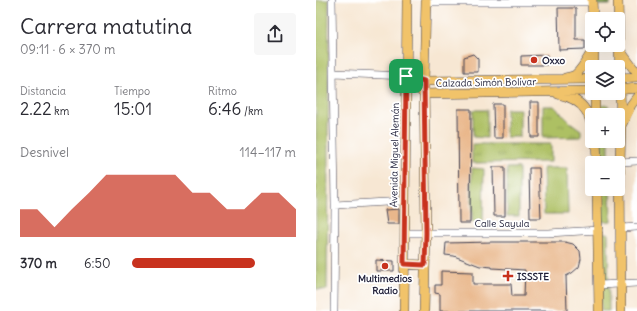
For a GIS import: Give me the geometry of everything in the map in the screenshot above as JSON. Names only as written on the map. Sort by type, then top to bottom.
[{"type":"main road","name":"Avenida Miguel Alemán","points":[[404,311],[407,0]]},
{"type":"main road","points":[[618,0],[618,12]]},
{"type":"main road","points":[[424,311],[426,233],[424,81],[426,1]]},
{"type":"main road","points":[[592,1],[593,12]]},
{"type":"main road","points":[[560,79],[574,75],[587,59],[590,52]]},
{"type":"main road","points":[[621,52],[637,72]]},
{"type":"main road","name":"Calzada Simón Bolívar","points":[[406,76],[424,81],[585,79]]},
{"type":"main road","name":"Calzada Simón Bolívar","points":[[406,76],[424,94],[585,91]]},
{"type":"main road","points":[[625,78],[637,77]]},
{"type":"main road","points":[[625,89],[637,88]]},
{"type":"main road","points":[[548,92],[562,95],[581,104],[585,109]]},
{"type":"main road","points":[[625,118],[631,105],[637,97]]},
{"type":"main road","points":[[598,196],[599,311]]},
{"type":"main road","points":[[621,196],[621,311]]},
{"type":"main road","points":[[404,264],[425,265]]},
{"type":"street","points":[[332,0],[335,205],[334,311]]},
{"type":"street","points":[[426,1],[592,1]]},
{"type":"street","points":[[333,73],[406,76]]},
{"type":"street","points":[[625,162],[637,161]]},
{"type":"street","points":[[335,205],[404,201]]},
{"type":"street","points":[[621,228],[637,227]]},
{"type":"street","name":"Calle Sayula","points":[[405,233],[548,233],[599,230]]},
{"type":"street","points":[[600,285],[637,283]]},
{"type":"green space","points":[[316,0],[329,0],[327,290],[316,289]]},
{"type":"green space","points":[[596,0],[610,0],[610,5],[596,5]]},
{"type":"green space","points":[[600,105],[608,105],[608,108],[600,108]]},
{"type":"green space","points":[[543,106],[554,106],[570,122],[581,130],[581,137],[543,138]]},
{"type":"green space","points":[[506,109],[520,109],[520,137],[506,137]]},
{"type":"green space","points":[[473,110],[487,110],[487,138],[473,137]]},
{"type":"green space","points":[[472,144],[551,144],[551,162],[472,163]]},
{"type":"green space","points":[[601,148],[609,148],[609,156],[601,156]]},
{"type":"green space","points":[[472,168],[484,169],[483,222],[472,222]]},
{"type":"green space","points":[[507,168],[519,168],[519,216],[507,216]]},
{"type":"green space","points":[[543,168],[567,168],[568,214],[544,214]]},
{"type":"green space","points":[[601,196],[610,196],[611,221],[601,222]]},
{"type":"green space","points":[[601,233],[608,233],[609,311],[601,311]]},
{"type":"building","points":[[558,8],[576,8],[576,40],[585,40],[585,49],[559,50]]},
{"type":"building","points":[[473,54],[478,59],[478,72],[464,72],[464,57]]},
{"type":"building","name":"Oxxo","points":[[547,55],[547,65],[521,65],[521,56]]},
{"type":"building","points":[[530,102],[539,102],[539,137],[531,137]]},
{"type":"building","points":[[493,104],[503,104],[503,138],[494,138]]},
{"type":"building","points":[[458,109],[471,109],[470,223],[459,223]]},
{"type":"building","points":[[493,167],[505,167],[505,216],[494,216]]},
{"type":"building","points":[[529,168],[539,168],[541,218],[530,218]]},
{"type":"building","points":[[399,209],[399,224],[387,224],[385,210]]},
{"type":"building","name":"ISSSTE","points":[[565,242],[573,244],[580,251],[581,259],[579,267],[566,276],[567,311],[440,311],[440,294],[435,293],[435,285],[441,285],[441,271],[473,272],[473,284],[511,284],[512,296],[524,296],[525,270],[480,266],[454,256],[445,255],[446,243]]},
{"type":"building","name":"Multimedios Radio","points":[[376,260],[394,261],[394,271],[376,271]]},
{"type":"place","name":"Oxxo","points":[[534,60]]},
{"type":"place","name":"Multimedios Radio","points":[[385,266]]},
{"type":"place","name":"ISSSTE","points":[[508,276]]},
{"type":"route","points":[[406,76],[424,81],[425,265],[404,264],[406,76]]}]
